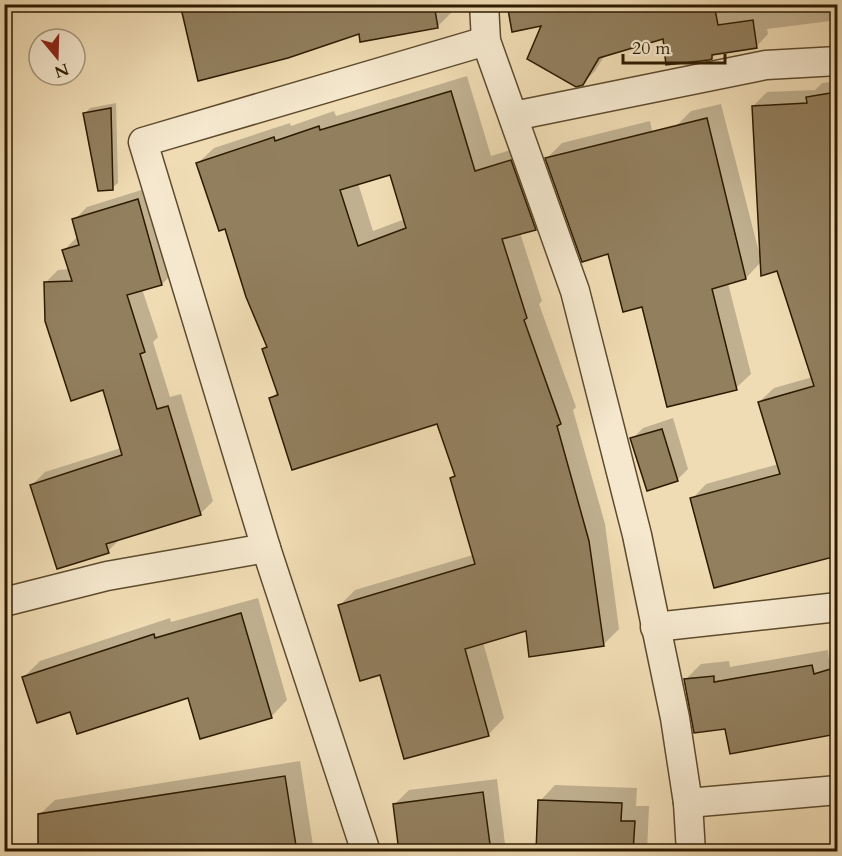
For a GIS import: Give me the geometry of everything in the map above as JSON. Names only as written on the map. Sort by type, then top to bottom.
[{"type":"street","points":[[484,4],[486,41],[575,291],[637,535],[675,718],[688,803],[691,852]]},
{"type":"street","points":[[366,852],[266,548],[143,142],[486,41]]},
{"type":"street","points":[[514,116],[766,65],[837,61]]},
{"type":"street","points":[[4,602],[107,576],[266,548]]},
{"type":"street","points":[[655,627],[837,607]]},
{"type":"street","points":[[688,803],[837,790]]},
{"type":"building","points":[[180,4],[434,4],[438,28],[360,42],[359,34],[288,58],[198,81]]},
{"type":"building","points":[[507,4],[714,4],[718,25],[753,20],[757,48],[712,55],[712,59],[709,60],[666,65],[663,39],[599,58],[583,85],[576,87],[527,59],[541,26],[512,32]]},
{"type":"building","points":[[451,91],[475,171],[511,160],[536,230],[502,239],[527,318],[524,320],[561,424],[557,426],[589,541],[604,646],[529,657],[526,631],[465,649],[489,736],[404,759],[380,675],[360,681],[338,605],[475,564],[450,478],[455,476],[437,424],[292,470],[269,398],[278,395],[262,349],[267,347],[246,297],[225,229],[219,231],[196,163],[274,137],[275,141],[319,126],[320,130]],"holes":[[[390,175],[406,228],[358,246],[340,190]]]},
{"type":"building","points":[[837,92],[837,556],[714,588],[690,498],[780,474],[758,402],[814,386],[777,271],[761,276],[752,106],[807,103],[806,97]]},
{"type":"building","points":[[111,108],[113,190],[98,191],[83,113]]},
{"type":"building","points":[[707,118],[746,279],[712,289],[737,390],[667,407],[642,307],[623,312],[608,254],[582,262],[545,158]]},
{"type":"building","points":[[138,199],[162,285],[127,295],[145,352],[140,354],[157,409],[168,406],[201,515],[106,544],[109,553],[57,569],[30,485],[122,455],[103,390],[71,401],[45,321],[44,282],[72,281],[62,250],[79,245],[72,219]]},
{"type":"building","points":[[662,429],[678,481],[647,491],[630,438]]},
{"type":"building","points":[[241,613],[272,718],[200,739],[188,698],[77,734],[70,712],[37,723],[22,677],[154,634],[155,638]]},
{"type":"building","points":[[812,665],[814,674],[837,667],[837,734],[730,754],[725,729],[694,733],[684,679],[714,676],[714,682]]},
{"type":"building","points":[[285,776],[297,852],[38,852],[38,814]]},
{"type":"building","points":[[483,792],[491,852],[399,852],[393,804]]},
{"type":"building","points":[[538,800],[622,803],[621,821],[635,821],[633,852],[536,852]]}]
